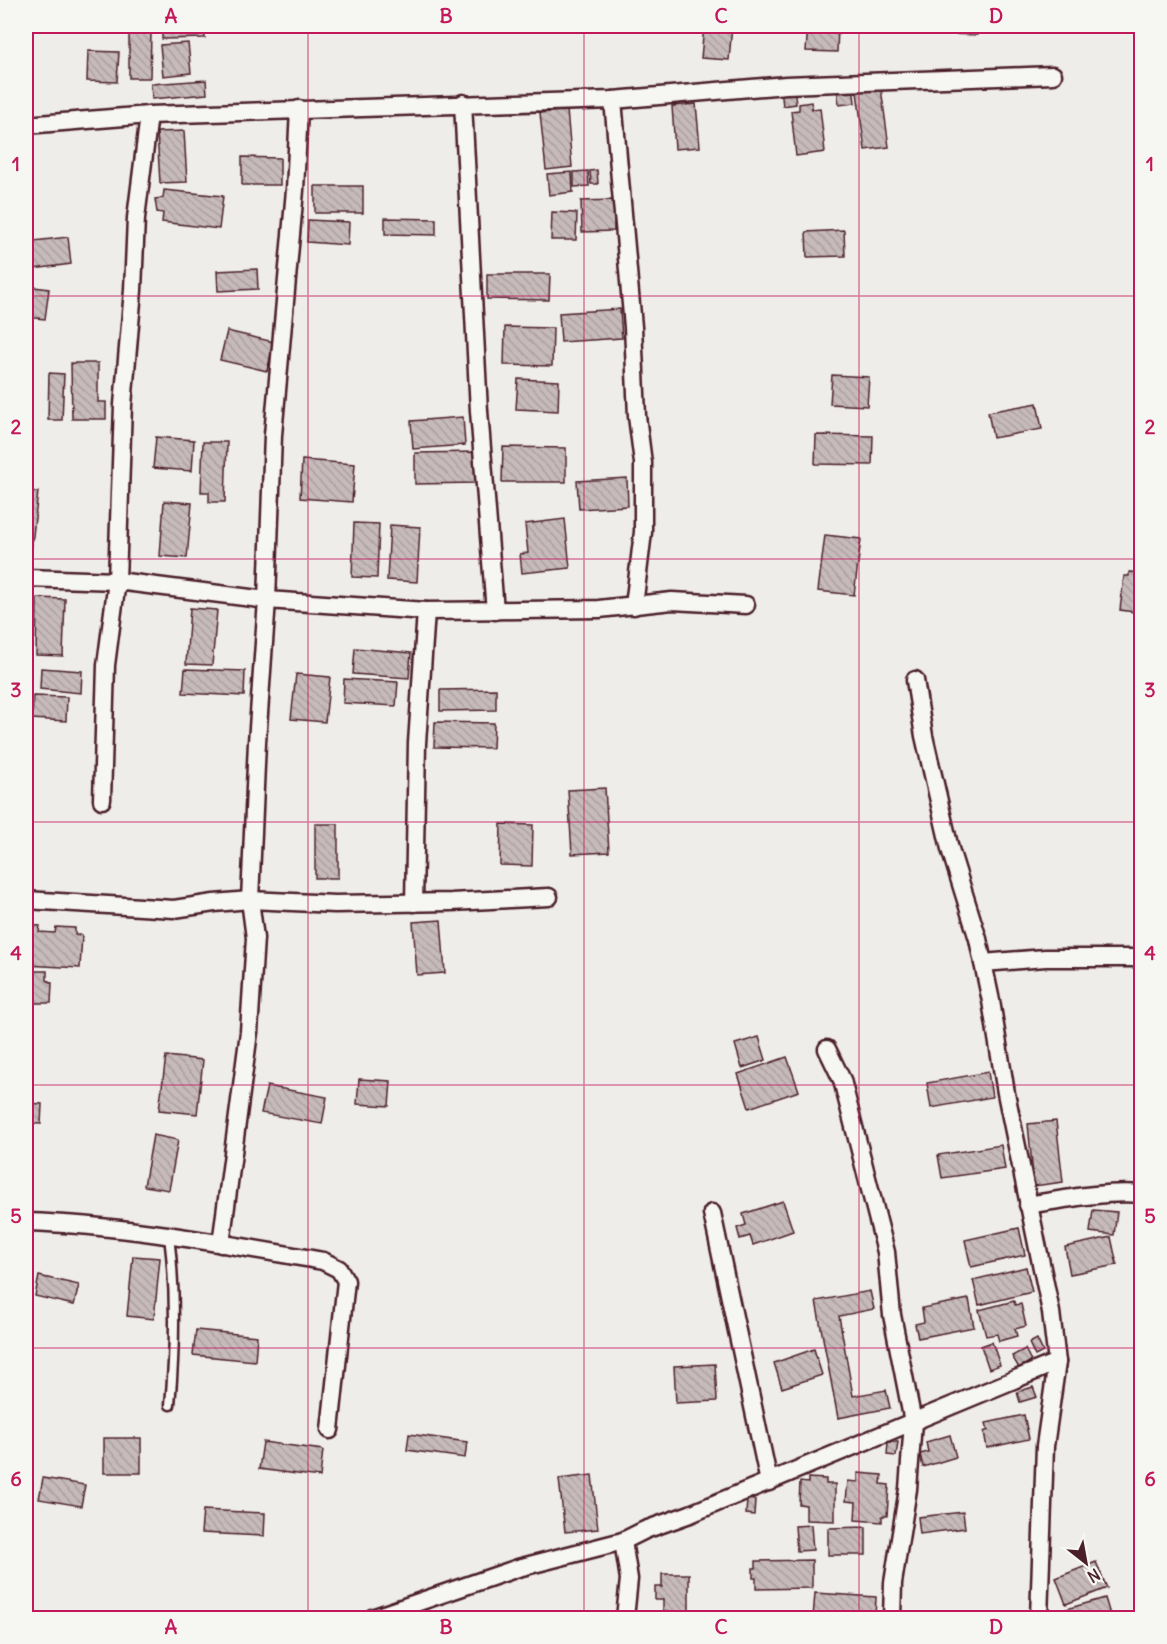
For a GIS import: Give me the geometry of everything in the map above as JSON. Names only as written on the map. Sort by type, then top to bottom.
[{"type":"street","points":[[26,125],[149,115],[613,100],[786,85],[1053,75]]},
{"type":"street","points":[[613,100],[633,327],[637,416],[643,463],[643,532],[634,606]]},
{"type":"street","points":[[463,104],[479,411],[495,611]]},
{"type":"street","points":[[221,1244],[249,1032],[255,938],[250,900],[257,742],[267,600],[273,435],[295,190],[299,109]]},
{"type":"street","points":[[102,800],[106,665],[117,581],[123,405],[133,290],[136,218],[149,115]]},
{"type":"street","points":[[26,578],[117,581],[267,600],[426,611],[598,609],[672,601],[746,605]]},
{"type":"street","points":[[414,903],[417,743],[426,611]]},
{"type":"street","points":[[915,680],[924,736],[950,849],[992,1001],[1005,1093],[1051,1312],[1057,1362],[1045,1446],[1040,1618]]},
{"type":"street","points":[[26,900],[174,909],[250,900],[335,904],[549,897]]},
{"type":"street","points":[[983,963],[1045,958],[1142,958]]},
{"type":"street","points":[[827,1049],[842,1080],[886,1252],[892,1315],[912,1422],[908,1489],[893,1583],[892,1618]]},
{"type":"street","points":[[1028,1205],[1078,1196],[1124,1192],[1142,1194]]},
{"type":"street","points":[[712,1213],[769,1482]]},
{"type":"street","points":[[26,1222],[73,1223],[169,1236],[323,1261],[339,1269],[346,1281],[330,1430]]},
{"type":"street","points":[[372,1618],[518,1568],[623,1541],[1057,1362]]},
{"type":"street","points":[[623,1541],[629,1579],[625,1618]]},
{"type":"lane","points":[[169,1236],[173,1268],[173,1368],[170,1405]]},
{"type":"building","points":[[162,26],[204,26],[205,38],[162,39]]},
{"type":"building","points":[[704,26],[732,26],[729,60],[701,58]]},
{"type":"building","points":[[808,26],[838,26],[837,52],[806,51]]},
{"type":"building","points":[[949,26],[978,26],[977,35],[949,34]]},
{"type":"building","points":[[129,32],[151,33],[150,78],[129,78]]},
{"type":"building","points":[[188,43],[191,73],[163,76],[160,45]]},
{"type":"building","points":[[88,51],[119,52],[117,82],[87,81]]},
{"type":"building","points":[[206,80],[207,94],[152,99],[151,84]]},
{"type":"building","points":[[853,85],[855,103],[839,105],[837,87]]},
{"type":"building","points":[[794,87],[796,104],[783,106],[781,89]]},
{"type":"building","points":[[881,88],[889,147],[865,150],[857,92]]},
{"type":"building","points":[[811,102],[812,109],[820,108],[825,152],[796,156],[791,111],[799,110],[799,104]]},
{"type":"building","points":[[696,104],[700,147],[675,149],[672,106]]},
{"type":"building","points":[[567,110],[572,167],[546,170],[540,113]]},
{"type":"building","points":[[184,131],[187,182],[160,183],[157,132]]},
{"type":"building","points":[[242,157],[280,158],[280,185],[242,185]]},
{"type":"building","points":[[597,170],[598,184],[591,184],[590,171]]},
{"type":"building","points":[[588,171],[589,186],[574,187],[574,172]]},
{"type":"building","points":[[572,172],[573,192],[549,195],[547,174]]},
{"type":"building","points":[[315,186],[363,186],[363,213],[315,213]]},
{"type":"building","points":[[164,190],[223,196],[219,229],[162,222],[163,213],[157,212],[155,199],[163,198]]},
{"type":"building","points":[[614,200],[614,231],[582,232],[581,201]]},
{"type":"building","points":[[552,212],[577,213],[576,240],[551,240]]},
{"type":"building","points":[[385,218],[436,219],[436,235],[385,234]]},
{"type":"building","points":[[308,220],[349,222],[348,245],[307,242]]},
{"type":"building","points":[[844,230],[845,256],[807,257],[806,232]]},
{"type":"building","points":[[68,237],[71,264],[26,270],[26,242]]},
{"type":"building","points":[[257,269],[258,289],[218,291],[217,271]]},
{"type":"building","points":[[487,274],[550,274],[549,300],[487,299]]},
{"type":"building","points":[[26,286],[49,289],[45,319],[26,317]]},
{"type":"building","points":[[620,309],[622,338],[561,342],[559,313]]},
{"type":"building","points":[[505,327],[553,328],[552,366],[504,365]]},
{"type":"building","points":[[227,331],[274,342],[267,371],[220,360]]},
{"type":"building","points":[[71,363],[98,363],[98,402],[106,402],[106,419],[72,419]]},
{"type":"building","points":[[49,373],[64,374],[62,420],[48,420]]},
{"type":"building","points":[[832,375],[869,377],[867,406],[830,404]]},
{"type":"building","points":[[518,379],[559,381],[558,411],[516,409]]},
{"type":"building","points":[[1037,403],[1042,429],[993,438],[988,412]]},
{"type":"building","points":[[463,417],[465,445],[413,449],[411,421]]},
{"type":"building","points":[[816,435],[873,436],[872,465],[815,464]]},
{"type":"building","points":[[156,437],[194,440],[192,471],[153,468]]},
{"type":"building","points":[[203,442],[227,442],[225,502],[209,502],[209,492],[201,492]]},
{"type":"building","points":[[503,447],[566,448],[566,482],[502,482]]},
{"type":"building","points":[[477,452],[477,483],[415,484],[415,453]]},
{"type":"building","points":[[302,460],[355,464],[352,502],[300,498]]},
{"type":"building","points":[[627,478],[628,506],[579,509],[577,481]]},
{"type":"building","points":[[26,491],[38,492],[31,553],[26,552]]},
{"type":"building","points":[[164,501],[192,503],[187,558],[160,556]]},
{"type":"building","points":[[565,519],[570,568],[522,573],[520,554],[528,553],[525,524]]},
{"type":"building","points":[[354,523],[379,524],[377,578],[352,577]]},
{"type":"building","points":[[390,525],[420,527],[417,582],[387,580]]},
{"type":"building","points":[[825,535],[861,539],[854,595],[818,591]]},
{"type":"building","points":[[1129,572],[1142,573],[1142,613],[1120,610],[1124,576],[1129,576]]},
{"type":"building","points":[[37,598],[65,599],[63,656],[36,655]]},
{"type":"building","points":[[190,608],[217,610],[212,665],[186,664]]},
{"type":"building","points":[[355,648],[411,653],[409,678],[353,674]]},
{"type":"building","points":[[41,668],[82,671],[81,693],[40,689]]},
{"type":"building","points":[[185,669],[245,671],[244,696],[183,693]]},
{"type":"building","points":[[296,674],[330,677],[325,722],[291,719]]},
{"type":"building","points":[[344,679],[398,682],[396,706],[343,703]]},
{"type":"building","points":[[496,689],[496,710],[440,711],[440,690]]},
{"type":"building","points":[[33,696],[67,697],[66,721],[32,719]]},
{"type":"building","points":[[435,722],[494,723],[493,748],[434,747]]},
{"type":"building","points":[[605,788],[609,852],[572,854],[568,790]]},
{"type":"building","points":[[315,824],[338,824],[338,878],[315,878]]},
{"type":"building","points":[[501,824],[533,825],[532,866],[500,865]]},
{"type":"building","points":[[441,920],[445,973],[417,975],[413,922]]},
{"type":"building","points":[[26,925],[40,926],[39,932],[55,933],[56,927],[75,928],[75,935],[82,935],[80,968],[26,965]]},
{"type":"building","points":[[26,971],[47,971],[47,980],[52,983],[51,1003],[26,1003]]},
{"type":"building","points":[[759,1037],[766,1060],[742,1068],[735,1044]]},
{"type":"building","points":[[166,1056],[203,1060],[197,1114],[159,1110]]},
{"type":"building","points":[[787,1057],[799,1091],[749,1108],[738,1074]]},
{"type":"building","points":[[988,1072],[992,1097],[931,1108],[927,1083]]},
{"type":"building","points":[[359,1079],[391,1081],[389,1106],[357,1104]]},
{"type":"building","points":[[267,1086],[327,1097],[322,1124],[261,1113]]},
{"type":"building","points":[[26,1103],[42,1104],[41,1124],[26,1123]]},
{"type":"building","points":[[1056,1121],[1063,1182],[1034,1186],[1028,1124]]},
{"type":"building","points":[[153,1135],[178,1140],[169,1190],[144,1186]]},
{"type":"building","points":[[1001,1145],[1005,1169],[942,1178],[938,1155]]},
{"type":"building","points":[[783,1201],[793,1231],[753,1245],[750,1236],[740,1239],[737,1228],[746,1225],[743,1214]]},
{"type":"building","points":[[1093,1210],[1117,1212],[1114,1235],[1090,1232]]},
{"type":"building","points":[[1019,1228],[1025,1255],[971,1267],[965,1240]]},
{"type":"building","points":[[1111,1237],[1117,1265],[1070,1274],[1065,1247]]},
{"type":"building","points":[[133,1256],[160,1258],[154,1319],[127,1316]]},
{"type":"building","points":[[1026,1267],[1032,1292],[979,1305],[973,1280]]},
{"type":"building","points":[[39,1276],[79,1285],[74,1305],[35,1296]]},
{"type":"building","points":[[870,1291],[874,1309],[839,1316],[853,1396],[886,1390],[890,1408],[838,1418],[816,1301]]},
{"type":"building","points":[[969,1299],[974,1327],[918,1338],[915,1324],[924,1322],[922,1308]]},
{"type":"building","points":[[1014,1301],[1015,1305],[1021,1304],[1026,1326],[1015,1329],[1017,1336],[999,1341],[997,1334],[986,1336],[979,1310]]},
{"type":"building","points":[[196,1330],[257,1336],[255,1361],[193,1355]]},
{"type":"building","points":[[1037,1339],[1043,1352],[1035,1356],[1029,1343]]},
{"type":"building","points":[[992,1342],[1000,1365],[989,1369],[981,1346]]},
{"type":"building","points":[[814,1349],[822,1375],[782,1388],[774,1363]]},
{"type":"building","points":[[1025,1349],[1031,1361],[1019,1368],[1012,1356]]},
{"type":"building","points":[[715,1364],[717,1401],[676,1403],[674,1366]]},
{"type":"building","points":[[1033,1387],[1037,1397],[1020,1402],[1017,1392]]},
{"type":"building","points":[[1024,1415],[1029,1439],[987,1448],[984,1432],[988,1430],[986,1423]]},
{"type":"building","points":[[409,1434],[467,1442],[465,1458],[407,1450]]},
{"type":"building","points":[[950,1435],[956,1457],[923,1467],[920,1454],[928,1452],[926,1442]]},
{"type":"building","points":[[104,1438],[141,1438],[141,1473],[104,1473]]},
{"type":"building","points":[[263,1442],[323,1450],[320,1477],[259,1469]]},
{"type":"building","points":[[888,1442],[898,1442],[896,1456],[887,1455]]},
{"type":"building","points":[[858,1473],[882,1475],[881,1484],[889,1485],[887,1516],[882,1516],[882,1522],[855,1520],[856,1502],[846,1501],[848,1481],[858,1482]]},
{"type":"building","points":[[592,1475],[598,1529],[565,1532],[559,1479]]},
{"type":"building","points":[[43,1478],[85,1485],[81,1506],[39,1499]]},
{"type":"building","points":[[808,1478],[826,1479],[826,1484],[835,1484],[835,1521],[806,1520],[806,1505],[799,1504],[800,1482],[808,1483]]},
{"type":"building","points":[[747,1499],[755,1500],[754,1515],[746,1514]]},
{"type":"building","points":[[203,1510],[265,1513],[264,1536],[201,1533]]},
{"type":"building","points":[[963,1512],[965,1528],[920,1534],[918,1517]]},
{"type":"building","points":[[811,1525],[813,1550],[797,1551],[795,1526]]},
{"type":"building","points":[[866,1527],[866,1555],[828,1555],[828,1528]]},
{"type":"building","points":[[812,1560],[812,1588],[756,1589],[753,1568],[756,1568],[756,1561]]},
{"type":"building","points":[[1096,1562],[1107,1588],[1066,1604],[1056,1578]]},
{"type":"building","points":[[662,1574],[689,1574],[689,1612],[663,1612],[663,1600],[655,1600],[655,1587],[662,1587]]},
{"type":"building","points":[[815,1593],[876,1597],[875,1618],[813,1618]]},
{"type":"building","points":[[1105,1598],[1111,1618],[1050,1618],[1049,1614]]}]
